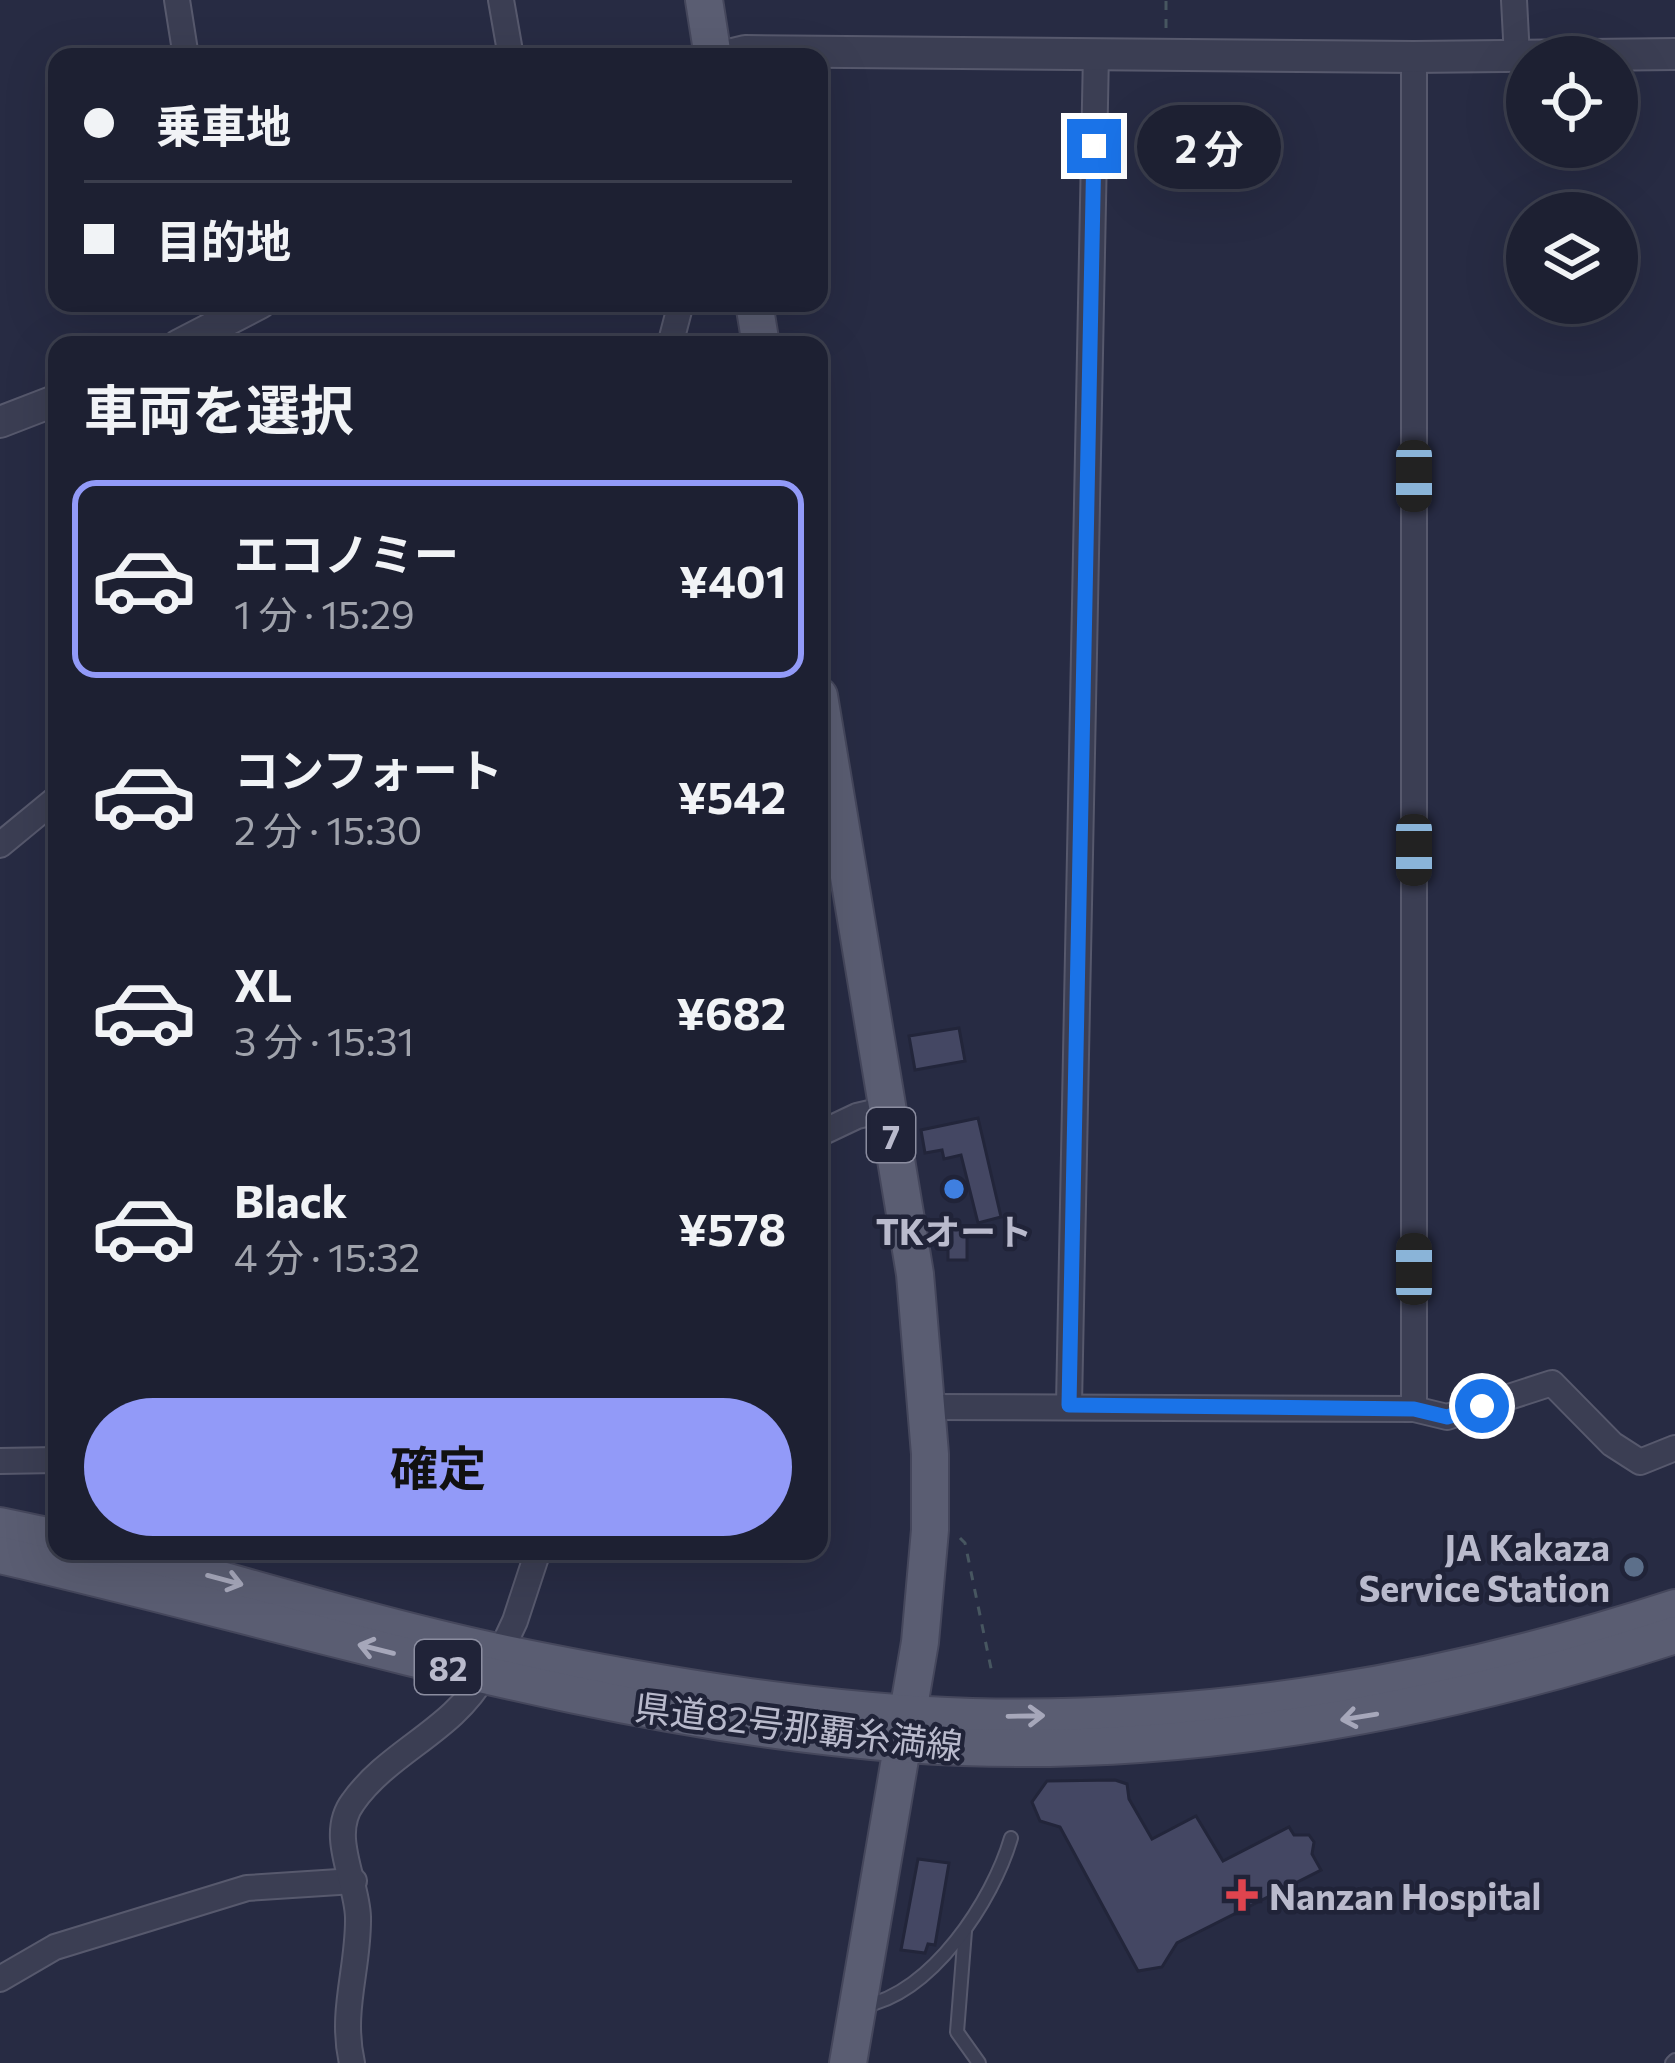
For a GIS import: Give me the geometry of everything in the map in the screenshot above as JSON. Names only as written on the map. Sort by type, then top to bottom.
[{"type":"main road","points":[[704,0],[715,48]]},
{"type":"main road","name":"7","points":[[828,751],[917,1290],[929,1407],[930,1530],[906,1729],[848,2063]]},
{"type":"main road","points":[[0,1526],[48,1536]]},
{"type":"main road","name":"県道82号那覇糸満線","points":[[0,1555],[492,1664],[681,1685],[906,1729],[1103,1745],[1184,1741],[1388,1712],[1536,1678],[1675,1635]]},
{"type":"main road","name":"県道82号那覇糸満線","points":[[142,1560],[492,1664]]},
{"type":"main road","name":"県道82号那覇糸満線","points":[[906,1729],[975,1717],[1113,1714],[1307,1697],[1524,1655],[1675,1608]]},
{"type":"street","points":[[177,0],[185,48]]},
{"type":"street","points":[[501,0],[509,48]]},
{"type":"street","points":[[1514,0],[1515,36]]},
{"type":"street","points":[[828,51],[1506,57]]},
{"type":"street","points":[[1069,1405],[1096,53]]},
{"type":"street","points":[[1638,55],[1675,54]]},
{"type":"street","points":[[1414,57],[1414,1409]]},
{"type":"street","points":[[192,336],[228,312]]},
{"type":"street","points":[[0,422],[48,403]]},
{"type":"street","points":[[0,845],[48,805]]},
{"type":"street","points":[[828,1130],[886,1109]]},
{"type":"street","points":[[929,1407],[1414,1409],[1447,1417],[1552,1383],[1612,1444],[1640,1462],[1675,1448]]},
{"type":"street","points":[[0,1461],[48,1460]]},
{"type":"street","points":[[343,2059],[358,1916],[342,1843],[350,1805],[463,1709],[515,1621],[535,1560]]},
{"type":"street","points":[[0,1978],[55,1947],[247,1888],[354,1881]]},
{"type":"lane","points":[[856,2007],[882,2002],[903,1990],[964,1931],[991,1892],[1010,1838]]},
{"type":"lane","points":[[964,1931],[957,2032],[979,2063]]},
{"type":"path","points":[[1166,0],[1166,54]]},
{"type":"path","points":[[930,1530],[955,1534],[965,1543],[992,1673]]},
{"type":"building","points":[[959,1028],[965,1061],[915,1070],[909,1036]]},
{"type":"building","points":[[978,1118],[1001,1217],[978,1223],[961,1155],[944,1159],[942,1150],[925,1153],[921,1130]]},
{"type":"building","points":[[948,1229],[967,1229],[967,1260],[948,1260]]},
{"type":"building","points":[[1047,1781],[1127,1784],[1129,1799],[1152,1839],[1196,1816],[1223,1861],[1289,1827],[1294,1835],[1309,1835],[1321,1870],[1177,1943],[1162,1967],[1138,1971],[1060,1827],[1040,1821],[1032,1802]]},
{"type":"building","points":[[918,1859],[949,1863],[935,1945],[928,1944],[925,1953],[901,1950]]},
{"type":"place","name":"TKオート","points":[[954,1189]]},
{"type":"place","name":"JA Kakaza Service Station","points":[[1634,1567]]},
{"type":"place","name":"Nanzan Hospital","points":[[1242,1895]]},
{"type":"route","points":[[1094,146],[1069,1405],[1414,1409],[1447,1417],[1482,1406]]}]
